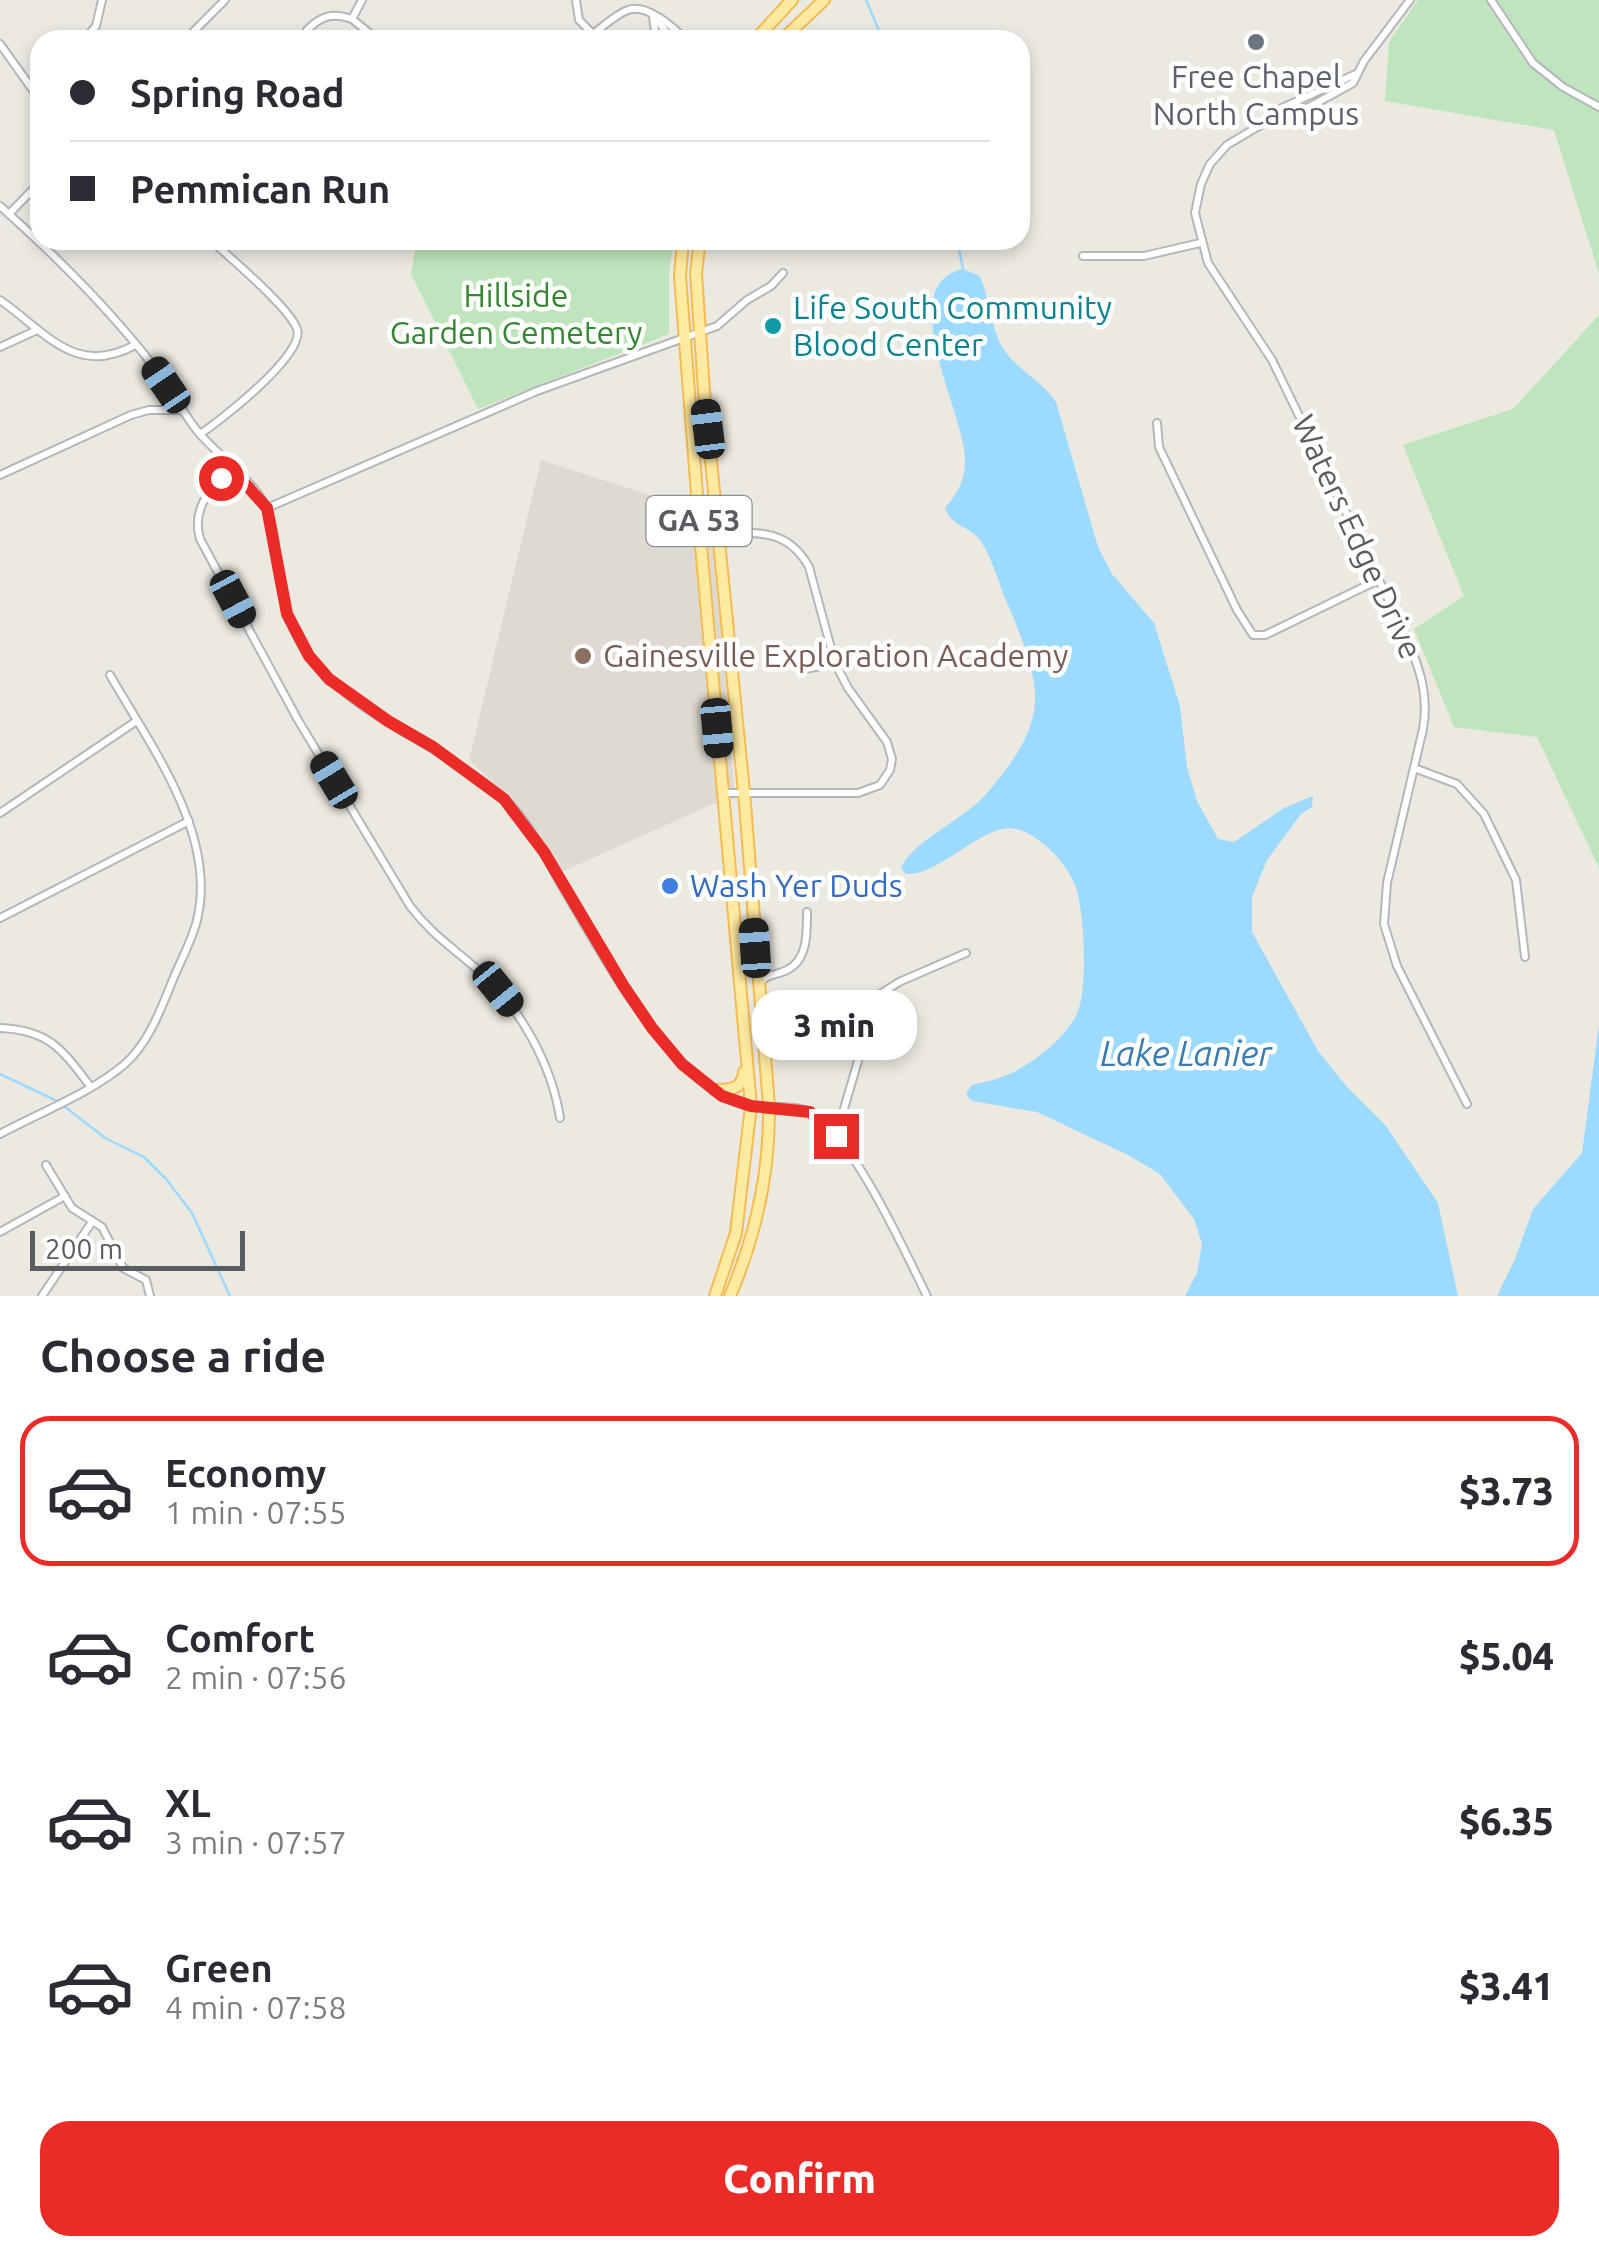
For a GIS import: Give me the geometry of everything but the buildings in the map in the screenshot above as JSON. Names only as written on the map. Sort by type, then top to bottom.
[{"type":"main road","points":[[764,30],[792,0]]},
{"type":"main road","points":[[792,30],[824,0]]},
{"type":"main road","name":"GA 53","points":[[683,250],[680,276],[751,1106],[736,1233],[715,1296]]},
{"type":"main road","name":"GA 53","points":[[699,250],[696,274],[769,1106],[762,1192],[752,1237],[730,1296]]},
{"type":"main road","points":[[715,1090],[736,1088],[743,1081],[743,1006]]},
{"type":"street","points":[[93,30],[102,0]]},
{"type":"street","points":[[195,30],[225,0]]},
{"type":"street","points":[[352,19],[362,0]]},
{"type":"street","points":[[576,0],[579,20],[589,30]]},
{"type":"street","name":"Waters Edge Drive","points":[[1410,0],[1388,26],[1352,83],[1311,106],[1264,123],[1227,145],[1210,164],[1196,203],[1196,224],[1208,263],[1272,360],[1407,638],[1425,686],[1427,708],[1387,883],[1384,924],[1398,966],[1467,1104]]},
{"type":"street","points":[[1492,0],[1533,63],[1563,87],[1599,107]]},
{"type":"street","points":[[599,30],[630,8],[640,9],[676,30]]},
{"type":"street","points":[[306,30],[330,15],[352,19],[366,30]]},
{"type":"street","points":[[653,16],[654,30]]},
{"type":"street","points":[[653,16],[665,30]]},
{"type":"street","points":[[0,44],[30,89]]},
{"type":"street","points":[[9,214],[30,192]]},
{"type":"street","points":[[0,206],[30,236]]},
{"type":"street","points":[[1082,256],[1144,256],[1200,243]]},
{"type":"street","points":[[44,250],[153,365],[180,410],[267,508],[287,614],[309,656],[329,679],[354,698],[433,747],[504,799],[544,852],[652,1028],[682,1064],[715,1090],[751,1106],[810,1112],[836,1136],[858,1165],[927,1296]]},
{"type":"street","points":[[200,434],[246,400],[290,352],[298,337],[283,311],[221,250]]},
{"type":"street","points":[[267,508],[537,391],[718,326],[783,273]]},
{"type":"street","points":[[0,300],[35,331],[86,356],[107,357],[135,345]]},
{"type":"street","points":[[0,347],[35,331]]},
{"type":"street","points":[[0,476],[132,415],[149,410],[180,410]]},
{"type":"street","points":[[1157,423],[1159,448],[1237,610],[1254,635],[1265,635],[1378,580]]},
{"type":"street","points":[[230,467],[200,507],[200,539],[298,720],[410,906],[432,934],[498,989],[524,1025],[552,1083],[560,1118]]},
{"type":"street","points":[[720,534],[775,534],[802,555],[835,662],[848,688],[887,742],[892,760],[886,779],[858,793],[723,793]]},
{"type":"street","points":[[800,670],[835,662]]},
{"type":"street","points":[[0,1134],[127,1062],[140,1046],[198,918],[200,873],[189,821],[110,675]]},
{"type":"street","points":[[0,813],[136,722]]},
{"type":"street","points":[[1414,768],[1456,784],[1484,814],[1516,880],[1524,957]]},
{"type":"street","points":[[0,918],[189,821]]},
{"type":"street","points":[[758,984],[765,975],[786,970],[798,961],[805,946],[808,912]]},
{"type":"street","points":[[836,1136],[877,996],[899,982],[966,954]]},
{"type":"street","points":[[0,1028],[25,1030],[54,1043],[90,1086]]},
{"type":"street","points":[[46,1164],[72,1208],[102,1227],[122,1268],[146,1280],[150,1296]]},
{"type":"street","points":[[0,1232],[65,1196]]},
{"type":"street","points":[[42,1296],[92,1222]]},
{"type":"shaded area","points":[[541,460],[712,515],[735,794],[557,874],[519,808],[469,760]]},
{"type":"green space","points":[[1418,0],[1599,0],[1599,274],[1554,130],[1385,101],[1389,42]]},
{"type":"green space","name":"Hillside Garden Cemetery","points":[[415,250],[673,250],[669,334],[478,409],[411,274]]},
{"type":"green space","points":[[1599,315],[1599,868],[1537,737],[1454,727],[1414,629],[1464,596],[1403,445],[1513,409]]},
{"type":"water","name":"Lake Lanier","points":[[963,269],[980,276],[1005,351],[1056,402],[1098,547],[1112,574],[1154,623],[1180,706],[1187,767],[1197,801],[1218,839],[1234,842],[1284,808],[1313,796],[1312,807],[1301,814],[1267,860],[1252,897],[1252,932],[1318,1051],[1386,1126],[1438,1203],[1458,1296],[1185,1296],[1197,1273],[1202,1244],[1194,1219],[1160,1174],[1037,1112],[972,1101],[966,1094],[972,1085],[1023,1067],[1063,1034],[1080,1003],[1084,950],[1081,913],[1071,876],[1051,851],[1025,832],[1004,829],[990,833],[919,872],[906,874],[901,868],[916,849],[977,803],[1008,767],[1032,722],[1035,701],[1028,657],[990,559],[978,538],[951,518],[945,508],[960,486],[965,460],[937,354],[933,299],[942,280]]},
{"type":"water","points":[[1599,1025],[1599,1296],[1497,1296],[1533,1209],[1582,1153]]},
{"type":"waterway","points":[[866,0],[879,30]]},
{"type":"waterway","points":[[959,250],[963,269]]},
{"type":"waterway","points":[[0,1074],[57,1101]]},
{"type":"waterway","points":[[64,1106],[105,1138],[144,1157],[166,1179],[192,1213],[230,1296]]},
{"type":"place","name":"Free Chapel North Campus","points":[[1256,42]]},
{"type":"place","name":"Life South Community Blood Center","points":[[773,326]]},
{"type":"place","name":"Gainesville Exploration Academy","points":[[583,656]]},
{"type":"place","name":"Wash Yer Duds","points":[[670,886]]},
{"type":"route","points":[[221,478],[230,467],[267,508],[287,614],[309,656],[329,679],[354,698],[433,747],[504,799],[544,852],[623,985],[682,1064],[722,1096],[751,1106],[810,1112],[836,1136]]}]
